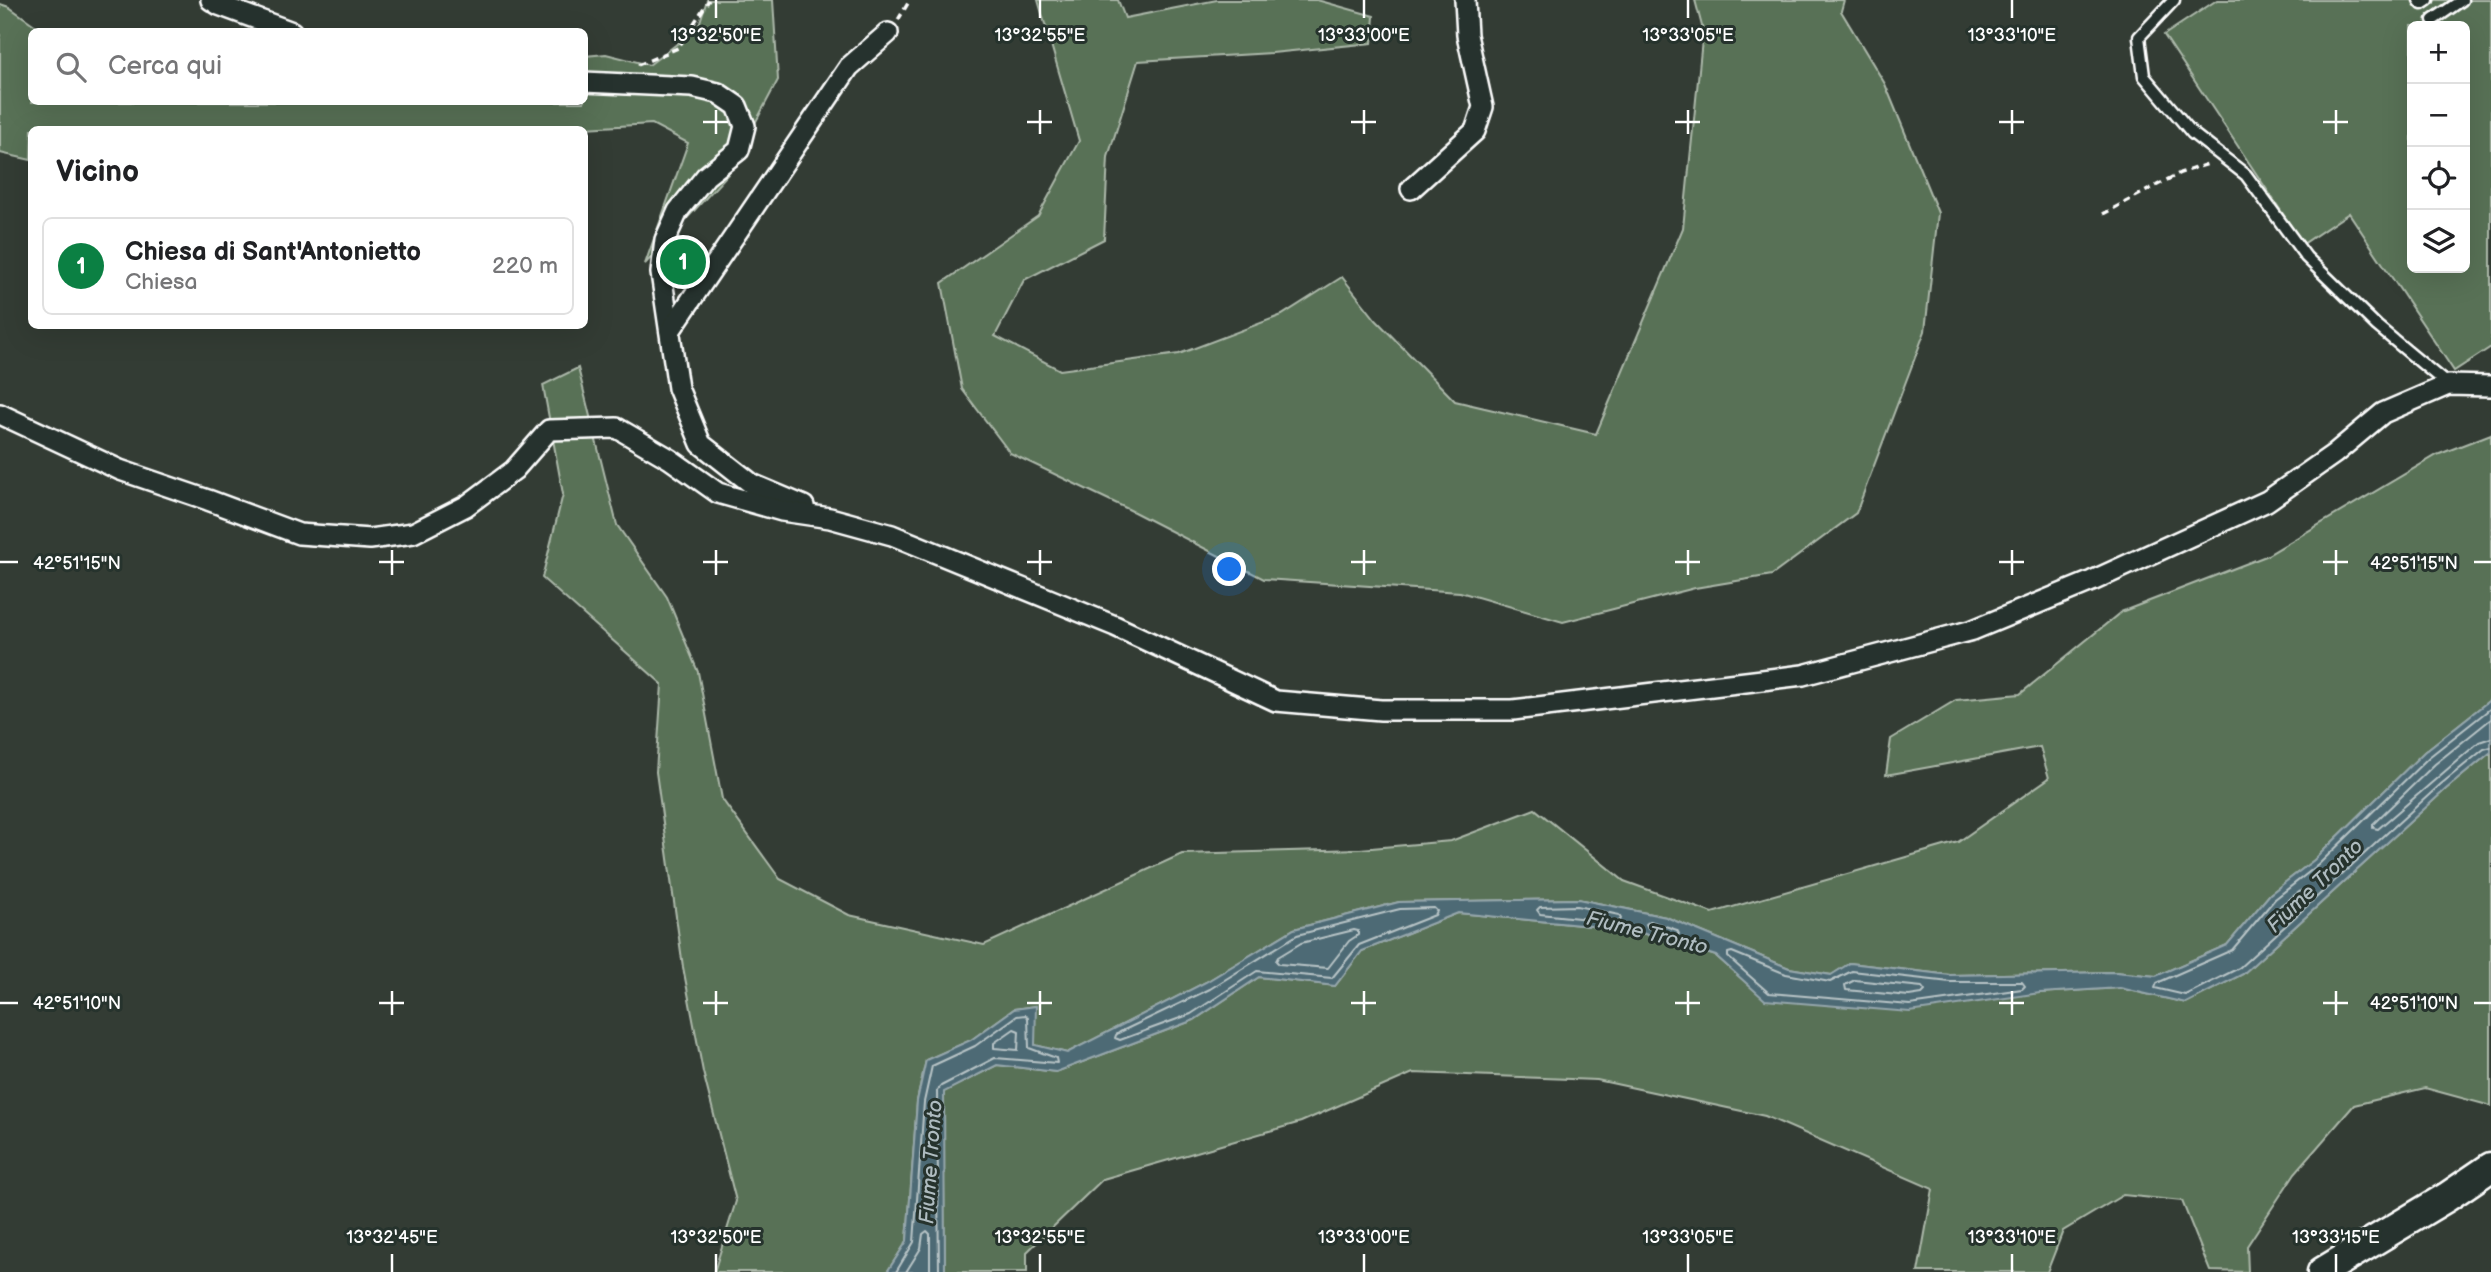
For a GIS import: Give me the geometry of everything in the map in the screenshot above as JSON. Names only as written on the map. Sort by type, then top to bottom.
[{"type":"main road","points":[[2322,1272],[2491,1167]]},
{"type":"street","points":[[211,0],[282,28]]},
{"type":"street","points":[[1412,188],[1475,131],[1483,107],[1467,35],[1465,0]]},
{"type":"street","points":[[670,331],[849,67],[888,33]]},
{"type":"street","points":[[588,82],[692,87],[718,93],[737,106],[745,126],[739,150],[706,176],[678,211],[665,240],[661,274],[678,388],[701,444],[752,484],[830,518]]},
{"type":"street","points":[[0,414],[120,470],[299,534],[370,538],[413,533],[466,506],[514,470],[549,430],[617,428],[670,459],[718,493],[782,511],[830,518],[892,535],[1115,626],[1276,701],[1381,710],[1513,710],[1803,675],[1972,629],[2092,581],[2267,501],[2334,454],[2383,413],[2448,385],[2491,386]]},
{"type":"lane","points":[[2174,0],[2139,37],[2144,76],[2192,133],[2246,175],[2306,257],[2377,326],[2448,385]]},
{"type":"lane","points":[[2419,0],[2422,4],[2428,0]]},
{"type":"lane","points":[[2433,20],[2462,0]]},
{"type":"path","points":[[630,68],[678,48],[709,0]]},
{"type":"path","points":[[2103,214],[2180,173],[2223,159]]},
{"type":"green space","points":[[707,0],[773,0],[778,80],[728,174],[645,264],[688,143],[652,124],[588,128],[28,126],[28,159],[0,153],[0,4],[9,7],[39,28],[28,28],[28,105],[588,105],[588,56],[606,54],[649,65],[698,28]]},
{"type":"green space","points":[[1038,0],[1118,0],[1125,18],[1217,0],[1317,0],[1374,16],[1372,43],[1272,53],[1138,61],[1108,157],[1104,239],[1024,280],[995,336],[1060,370],[1179,354],[1282,315],[1342,277],[1376,320],[1455,401],[1596,434],[1683,228],[1703,30],[1695,0],[1844,0],[1841,11],[1885,84],[1938,213],[1925,331],[1856,513],[1772,575],[1695,588],[1563,622],[1460,592],[1264,579],[1130,510],[1010,453],[962,389],[942,283],[1038,216],[1079,141]]},
{"type":"green space","points":[[2217,0],[2491,0],[2491,347],[2454,371],[2349,213],[2303,244],[2164,35]]},
{"type":"green space","points":[[578,368],[617,525],[667,597],[698,672],[722,799],[780,879],[849,915],[984,945],[1182,854],[1360,849],[1451,841],[1535,809],[1624,881],[1712,913],[1958,842],[2049,778],[2040,747],[1886,775],[1891,739],[1956,700],[2020,694],[2121,612],[2266,556],[2437,455],[2491,434],[2491,699],[2424,752],[2314,860],[2270,894],[2227,945],[2156,976],[2115,972],[1950,975],[1850,963],[1832,975],[1789,968],[1666,917],[1578,899],[1399,902],[1294,929],[1206,982],[1067,1053],[1035,1045],[1035,1006],[1014,1009],[971,1040],[926,1060],[917,1101],[907,1241],[887,1272],[714,1272],[736,1201],[703,1072],[683,967],[656,772],[662,684],[542,578],[563,494],[543,385]]},
{"type":"green space","points":[[2491,752],[2491,1106],[2425,1088],[2354,1105],[2295,1173],[2247,1246],[2248,1272],[2210,1271],[2182,1201],[2123,1195],[2063,1231],[2047,1272],[1918,1272],[1933,1189],[1765,1116],[1597,1080],[1413,1073],[1301,1122],[1103,1179],[1027,1252],[1027,1272],[945,1272],[943,1092],[997,1065],[1056,1072],[1194,1020],[1259,977],[1335,986],[1362,951],[1458,913],[1632,930],[1716,956],[1766,1000],[2040,993],[2120,988],[2186,1003],[2243,974],[2446,789]]},
{"type":"water","name":"Fiume Tronto","points":[[2491,699],[2491,752],[2446,789],[2243,974],[2186,1003],[2120,988],[2040,993],[1910,1012],[1765,1000],[1716,956],[1632,930],[1458,913],[1362,951],[1335,986],[1259,977],[1194,1020],[1056,1072],[997,1065],[944,1092],[945,1272],[887,1272],[907,1241],[917,1101],[926,1060],[971,1040],[1014,1009],[1036,1006],[1035,1045],[1067,1053],[1206,982],[1294,929],[1399,902],[1578,899],[1666,917],[1789,968],[1831,975],[1850,963],[1950,975],[2115,972],[2156,976],[2227,945],[2270,894],[2314,860],[2424,752]]},
{"type":"building","points":[[676,250],[692,251],[691,274],[673,273]]},
{"type":"place","name":"Chiesa di Sant'Antonietto","points":[[683,262]]}]
